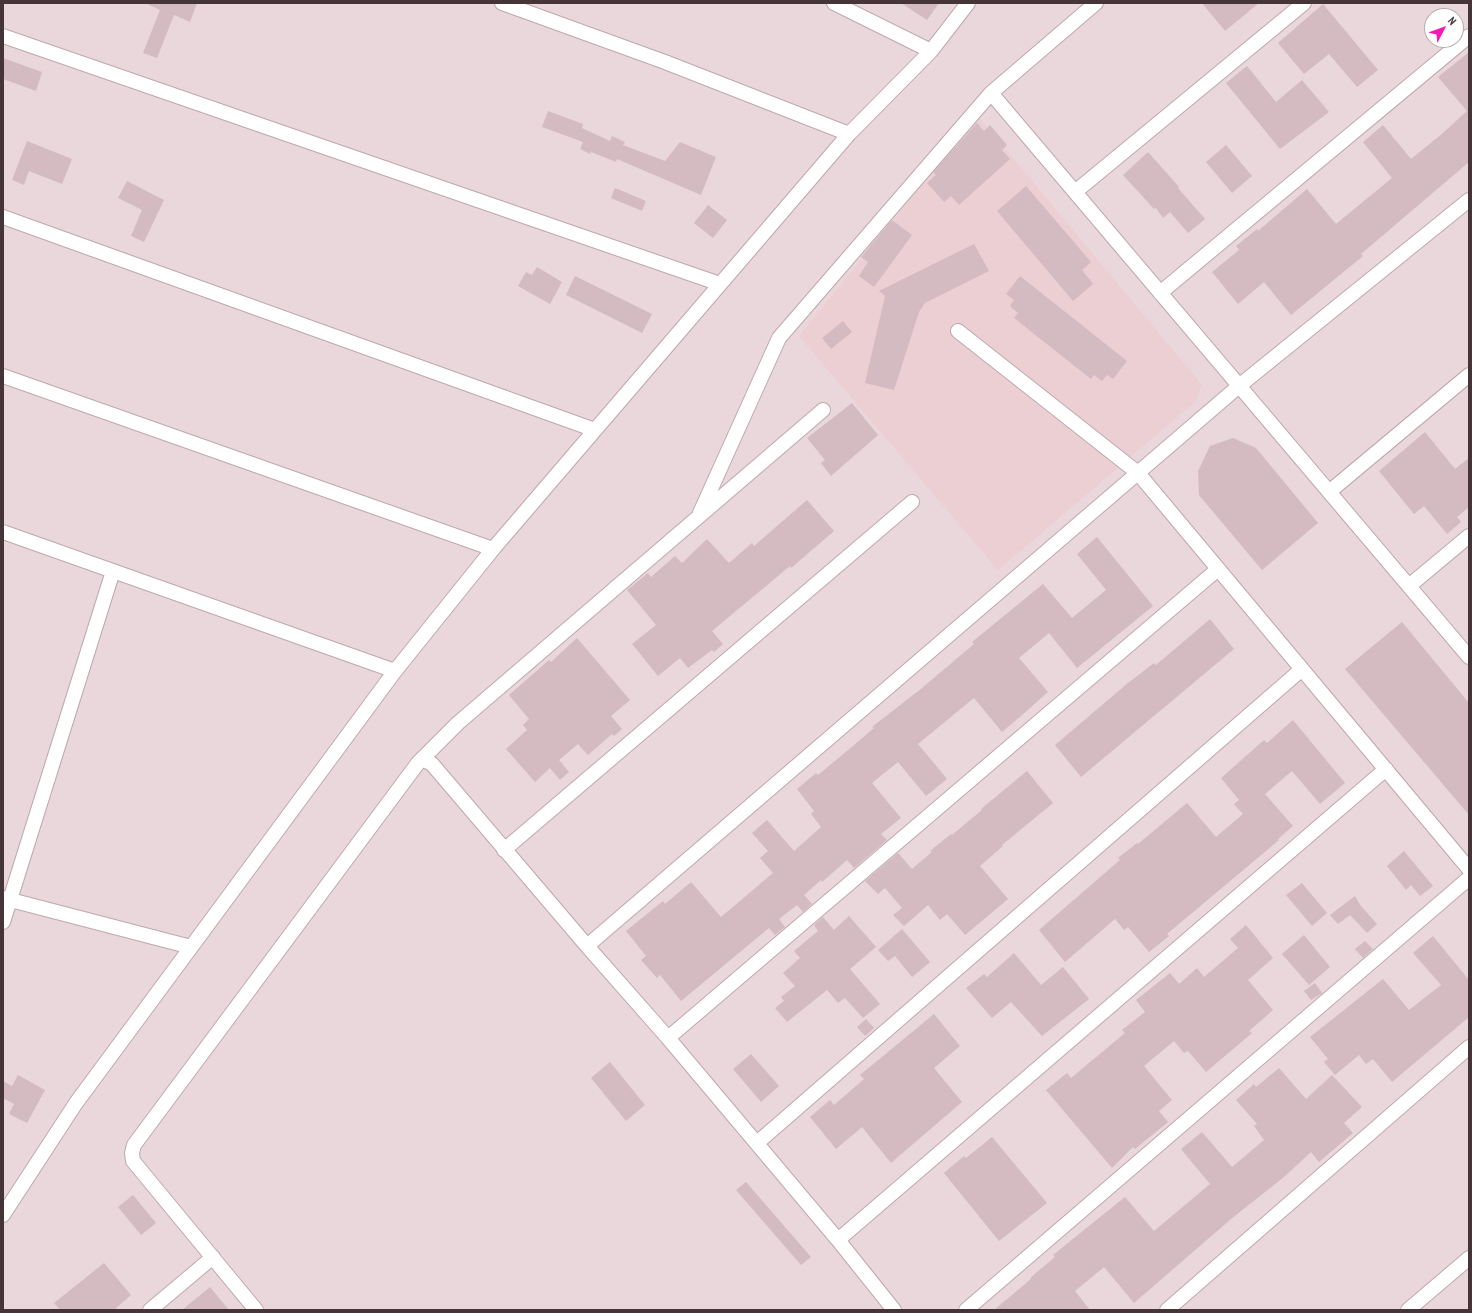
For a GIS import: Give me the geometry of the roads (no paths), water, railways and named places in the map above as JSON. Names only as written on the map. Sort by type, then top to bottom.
[{"type":"street","points":[[502,3],[665,62],[849,134]]},
{"type":"street","points":[[834,3],[930,51]]},
{"type":"street","points":[[3,1215],[76,1103],[395,671],[493,549],[720,284],[849,134],[930,51],[968,3]]},
{"type":"street","points":[[699,517],[779,338],[991,93],[1096,3]]},
{"type":"street","points":[[1075,192],[1304,3]]},
{"type":"street","points":[[3,36],[720,284]]},
{"type":"street","points":[[1160,293],[1469,36]]},
{"type":"street","points":[[991,93],[1469,657]]},
{"type":"street","points":[[586,946],[1239,386],[1469,200]]},
{"type":"street","points":[[3,217],[595,430]]},
{"type":"street","points":[[958,331],[1138,473],[1469,869]]},
{"type":"street","points":[[1329,492],[1469,375]]},
{"type":"street","points":[[3,376],[493,549]]},
{"type":"street","points":[[256,1310],[133,1161],[132,1153],[134,1146],[422,759],[458,723],[823,410]]},
{"type":"street","points":[[504,850],[912,502]]},
{"type":"street","points":[[3,532],[395,671]]},
{"type":"street","points":[[1408,586],[1469,536]]},
{"type":"street","points":[[668,1038],[1218,569]]},
{"type":"street","points":[[3,922],[6,899],[113,571]]},
{"type":"street","points":[[757,1143],[1302,669]]},
{"type":"street","points":[[422,759],[432,764],[586,946],[668,1038],[838,1240],[894,1310]]},
{"type":"street","points":[[838,1240],[1386,769]]},
{"type":"street","points":[[966,1310],[1469,878]]},
{"type":"street","points":[[6,899],[191,947]]},
{"type":"street","points":[[1167,1310],[1469,1047]]},
{"type":"street","points":[[150,1310],[213,1257]]},
{"type":"street","points":[[1408,1310],[1469,1258]]}]
